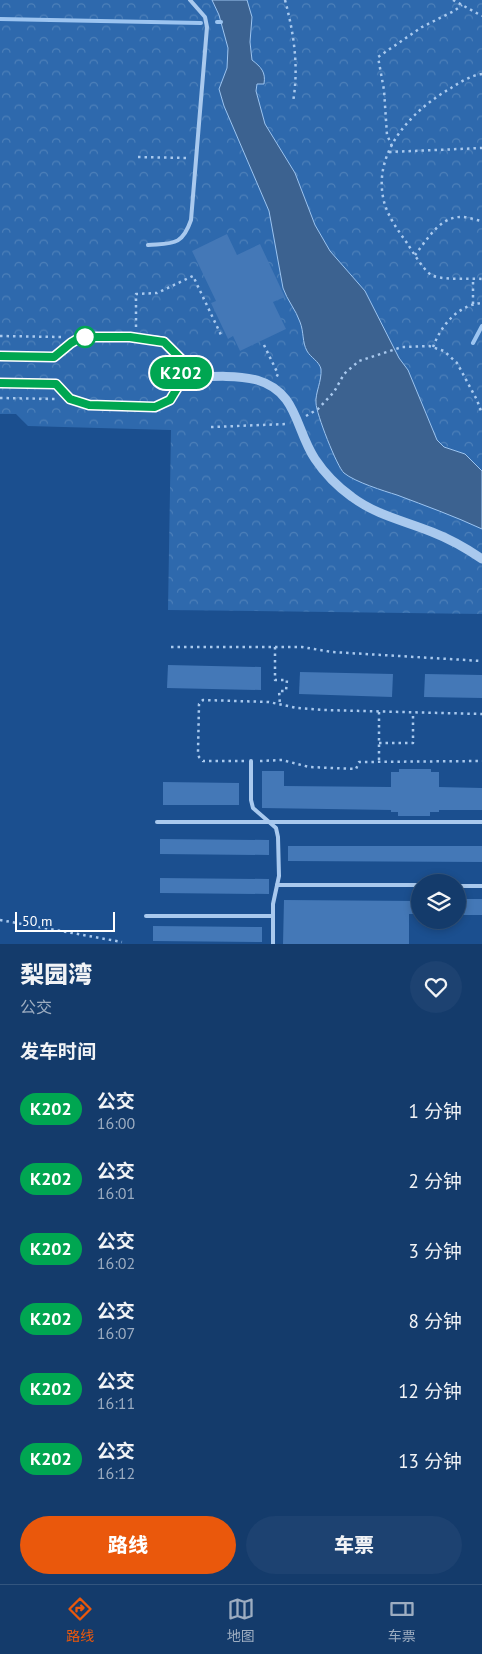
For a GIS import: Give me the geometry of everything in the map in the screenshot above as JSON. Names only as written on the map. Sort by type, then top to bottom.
[{"type":"street","points":[[0,356],[54,357],[81,337],[136,338],[164,342],[181,359],[181,382],[170,400],[155,407],[89,405],[70,399],[56,384],[0,383]]},
{"type":"street","points":[[181,378],[238,377],[256,380],[273,387],[285,396],[315,458],[332,480],[353,498],[386,516],[431,531],[458,543],[482,559]]},
{"type":"lane","points":[[148,245],[173,244],[187,233],[191,220],[207,27],[205,17],[190,0]]},
{"type":"lane","points":[[251,761],[251,800],[253,808],[271,822],[276,828],[278,837],[279,876],[273,904],[273,944]]},
{"type":"lane","points":[[157,822],[482,822]]},
{"type":"lane","points":[[277,885],[411,886]]},
{"type":"lane","points":[[466,886],[482,886]]},
{"type":"lane","points":[[146,916],[273,916]]},
{"type":"path","points":[[285,0],[296,54],[296,83],[293,102]]},
{"type":"path","points":[[453,0],[482,16]]},
{"type":"path","points":[[392,146],[387,135],[384,90],[378,57],[422,26],[454,11],[462,5]]},
{"type":"path","points":[[482,74],[455,85],[432,98],[415,113],[400,132],[389,152],[384,166],[382,181],[383,196],[388,212],[415,255],[430,274],[440,278],[482,278]]},
{"type":"path","points":[[389,152],[482,148]]},
{"type":"path","points":[[138,157],[196,158]]},
{"type":"path","points":[[415,255],[433,232],[450,219],[459,217],[482,222]]},
{"type":"path","points":[[136,338],[136,294],[156,293],[193,276],[222,336]]},
{"type":"path","points":[[473,278],[473,304]]},
{"type":"path","points":[[432,347],[443,326],[458,312],[473,304],[482,303]]},
{"type":"path","points":[[0,336],[81,337]]},
{"type":"path","points":[[264,346],[278,374],[273,387]]},
{"type":"path","points":[[211,427],[282,425],[298,421],[318,409],[334,392],[344,374],[359,361],[402,347],[429,346],[444,351],[457,363],[481,407],[482,414]]},
{"type":"path","points":[[0,398],[70,399]]},
{"type":"path","points":[[171,648],[302,648],[332,652],[482,661]]},
{"type":"path","points":[[275,648],[275,680],[287,680],[286,691],[279,691],[280,705]]},
{"type":"path","points":[[482,714],[323,710],[269,702],[210,699],[203,700],[199,704],[198,752],[199,757],[203,761],[282,760],[308,767],[356,769],[359,762],[482,761]]},
{"type":"path","points":[[379,712],[379,762]]},
{"type":"path","points":[[379,743],[413,743],[413,713]]},
{"type":"path","points":[[0,920],[122,942]]},
{"type":"green space","points":[[0,0],[482,0],[482,614],[168,610],[171,430],[28,426],[16,414],[0,414]]},
{"type":"shaded area","points":[[212,0],[247,0],[252,17],[250,42],[252,60],[260,68],[264,76],[264,84],[257,84],[256,91],[265,124],[295,173],[315,225],[330,251],[365,291],[399,358],[408,370],[437,440],[444,447],[465,454],[482,471],[482,529],[440,511],[355,480],[341,469],[332,451],[317,409],[316,399],[321,369],[307,351],[300,322],[283,288],[269,211],[224,106],[219,89],[227,68],[228,48],[219,15]]},
{"type":"building","points":[[227,234],[237,255],[260,244],[285,297],[273,302],[286,329],[240,351],[233,336],[228,339],[211,303],[216,301],[192,251]]},
{"type":"building","points":[[168,665],[261,667],[261,690],[167,688]]},
{"type":"building","points":[[300,672],[393,674],[392,697],[299,694]]},
{"type":"building","points":[[425,674],[482,675],[482,698],[424,697]]},
{"type":"building","points":[[399,769],[431,769],[431,772],[439,772],[439,787],[482,788],[482,810],[439,810],[439,812],[430,812],[430,816],[398,816],[398,812],[391,812],[391,810],[262,808],[262,771],[284,771],[284,786],[391,787],[391,772],[399,772]]},
{"type":"building","points":[[163,782],[239,783],[239,805],[163,805]]},
{"type":"building","points":[[160,839],[269,840],[269,855],[160,854]]},
{"type":"building","points":[[288,846],[482,846],[482,862],[288,861]]},
{"type":"building","points":[[160,878],[269,879],[269,894],[160,893]]},
{"type":"building","points":[[466,899],[482,899],[482,915],[466,915]]},
{"type":"building","points":[[284,900],[411,901],[409,944],[283,944]]},
{"type":"building","points":[[153,926],[262,927],[262,942],[153,941]]},
{"type":"waterway","points":[[0,19],[201,23]]},
{"type":"waterway","points":[[473,343],[482,326]]},
{"type":"bus line","name":"K202","points":[[0,356],[54,357],[81,337],[130,337],[164,342],[181,359],[181,382],[170,400],[155,407],[89,405],[70,399],[56,384],[0,383]]}]
